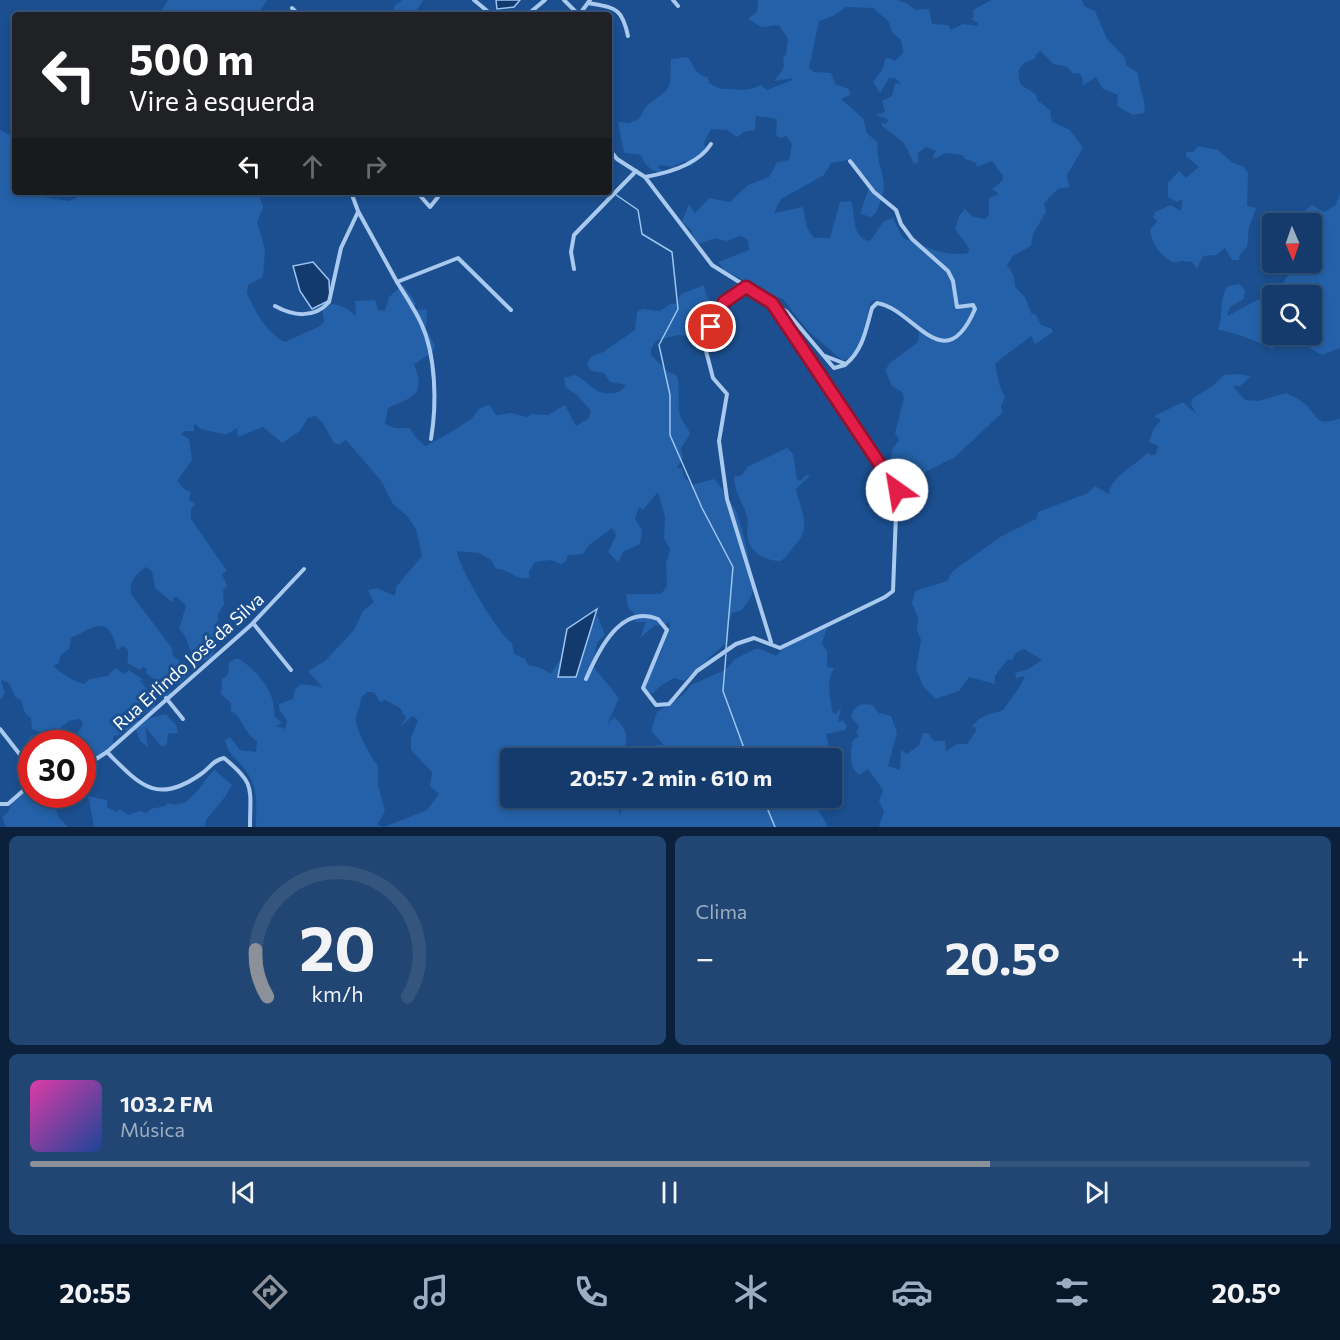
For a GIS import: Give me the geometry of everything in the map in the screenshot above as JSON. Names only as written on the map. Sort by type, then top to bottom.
[{"type":"street","points":[[474,0],[488,12]]},
{"type":"street","points":[[531,12],[545,0]]},
{"type":"street","points":[[564,0],[576,12]]},
{"type":"street","points":[[673,0],[678,6]]},
{"type":"street","points":[[589,2],[618,11],[624,18],[628,36]]},
{"type":"street","points":[[292,8],[296,12]]},
{"type":"street","points":[[645,177],[672,171],[701,156],[711,144]]},
{"type":"street","points":[[612,153],[616,159],[645,177],[712,264],[787,312],[834,368],[846,364],[859,350],[875,304],[883,305],[925,334],[941,341],[959,334],[975,309],[973,305],[957,307],[954,281],[948,270],[912,239],[901,224],[896,210],[874,192],[850,161]]},
{"type":"street","points":[[574,269],[570,252],[574,236],[636,171]]},
{"type":"street","points":[[352,195],[358,211],[421,322],[428,345],[434,405],[431,439]]},
{"type":"street","points":[[420,195],[430,207],[440,195]]},
{"type":"street","points":[[276,306],[289,313],[304,315],[316,312],[329,302],[341,248],[358,211]]},
{"type":"street","points":[[397,282],[458,258],[511,310]]},
{"type":"street","points":[[746,287],[724,302],[706,339],[705,347],[713,378],[727,394],[719,441],[727,499],[771,643]]},
{"type":"street","points":[[586,679],[593,662],[621,622],[637,615],[658,619],[667,630],[643,688],[656,705],[669,704],[697,671],[726,651],[754,638],[780,648],[892,591],[898,493],[772,303]]},
{"type":"street","points":[[825,356],[846,364]]},
{"type":"street","name":"Rua Erlindo José da Silva","points":[[96,759],[253,622],[304,569]]},
{"type":"street","points":[[253,622],[291,670]]},
{"type":"street","points":[[166,698],[183,719]]},
{"type":"street","points":[[0,729],[18,752]]},
{"type":"street","points":[[106,752],[141,786],[152,790],[172,788],[201,774],[216,760],[224,758],[244,775],[250,787],[250,827]]},
{"type":"street","points":[[0,804],[8,804],[18,795]]},
{"type":"shaded area","points":[[168,0],[267,0],[259,12],[159,12]]},
{"type":"shaded area","points":[[402,0],[423,0],[412,12],[393,12],[394,6]]},
{"type":"shaded area","points":[[496,0],[520,0],[514,7],[497,9]]},
{"type":"shaded area","points":[[758,0],[897,0],[916,10],[929,9],[932,24],[948,25],[951,30],[963,24],[977,26],[978,23],[971,19],[974,17],[973,10],[991,0],[1082,0],[1084,6],[1095,11],[1107,39],[1125,58],[1126,65],[1138,73],[1144,113],[1133,115],[1117,106],[1118,95],[1103,89],[1096,77],[1082,86],[1080,73],[1073,74],[1067,67],[1053,64],[1041,51],[1036,54],[1035,59],[1026,62],[1020,68],[1021,85],[1036,94],[1037,100],[1050,110],[1052,122],[1070,130],[1083,148],[1067,175],[1069,187],[1058,189],[1044,203],[1046,212],[1033,234],[1031,246],[1013,256],[1007,265],[1014,276],[1015,287],[1025,297],[1031,313],[1036,315],[1041,325],[1051,328],[1053,332],[1035,344],[1031,336],[995,364],[1000,387],[1005,397],[1001,407],[1003,412],[955,457],[919,475],[911,476],[891,460],[892,450],[899,440],[895,433],[904,398],[902,392],[892,386],[885,370],[890,363],[918,342],[919,331],[914,321],[885,303],[874,300],[870,304],[860,345],[849,359],[842,360],[808,331],[783,299],[758,292],[745,281],[724,270],[718,262],[749,250],[748,240],[741,236],[726,241],[715,238],[696,245],[691,230],[682,222],[689,204],[695,213],[709,198],[730,202],[748,185],[769,177],[777,162],[789,160],[792,144],[786,136],[781,138],[776,136],[777,119],[756,116],[755,130],[744,132],[737,137],[727,130],[711,129],[704,143],[706,150],[691,166],[685,161],[672,167],[660,165],[658,168],[666,172],[657,172],[650,168],[641,155],[624,153],[618,122],[629,123],[639,119],[646,106],[666,91],[670,84],[671,59],[687,57],[697,72],[708,77],[709,83],[720,89],[745,90],[761,85],[767,90],[792,80],[792,78],[774,81],[783,68],[788,39],[779,25],[761,27],[748,19],[757,12]],"holes":[[[846,7],[873,8],[889,22],[892,32],[901,40],[903,53],[895,61],[886,57],[882,70],[873,82],[880,93],[889,78],[895,78],[902,84],[895,83],[892,96],[882,101],[885,112],[876,115],[889,120],[885,124],[881,122],[882,126],[904,143],[914,164],[918,162],[918,153],[926,147],[936,151],[934,159],[945,153],[962,155],[965,159],[975,162],[977,167],[992,161],[1003,176],[1002,181],[992,189],[999,194],[989,198],[989,215],[985,219],[973,217],[963,207],[964,210],[959,216],[955,229],[969,248],[968,253],[951,254],[903,238],[893,218],[883,222],[870,241],[864,239],[857,231],[851,201],[840,202],[830,238],[814,238],[807,228],[803,207],[774,213],[781,199],[824,175],[831,163],[848,160],[850,157],[852,166],[866,177],[869,188],[860,214],[871,217],[877,210],[884,186],[878,159],[878,143],[867,133],[863,118],[841,99],[850,95],[849,89],[835,84],[831,73],[814,72],[809,68],[819,21],[833,16]]]},
{"type":"shaded area","points":[[0,130],[12,136],[12,195],[39,195],[69,201],[83,195],[259,195],[263,207],[257,222],[265,249],[263,277],[248,285],[247,293],[257,314],[273,334],[285,342],[320,326],[324,322],[322,306],[332,304],[340,306],[356,316],[355,301],[375,300],[378,310],[385,311],[389,297],[403,285],[416,303],[413,309],[427,310],[426,328],[435,346],[433,352],[414,364],[419,380],[417,392],[388,408],[385,424],[395,428],[410,428],[425,446],[471,419],[480,408],[489,405],[496,415],[511,413],[527,417],[532,414],[548,415],[565,405],[576,426],[588,419],[591,411],[576,394],[566,388],[564,378],[575,375],[598,391],[619,392],[626,385],[610,382],[604,373],[590,369],[587,364],[592,356],[603,352],[635,330],[637,312],[642,309],[660,311],[670,304],[676,304],[681,294],[704,285],[706,295],[712,302],[710,312],[714,311],[705,327],[690,336],[678,335],[657,340],[651,349],[651,355],[667,371],[677,376],[680,413],[690,434],[681,448],[683,458],[677,468],[682,468],[684,477],[692,485],[714,479],[735,509],[750,562],[753,590],[742,610],[732,613],[728,624],[728,641],[684,681],[674,678],[653,693],[644,692],[642,687],[661,652],[670,625],[668,622],[664,626],[655,625],[640,638],[646,622],[635,622],[634,614],[628,607],[626,594],[661,594],[667,586],[666,564],[670,549],[664,539],[665,517],[658,492],[643,510],[639,507],[635,519],[642,530],[640,544],[623,552],[618,562],[608,552],[616,535],[612,528],[589,545],[583,554],[568,555],[566,561],[561,564],[551,560],[535,562],[529,571],[529,578],[520,578],[496,569],[491,560],[479,553],[457,551],[464,570],[480,599],[498,627],[512,643],[514,654],[525,659],[528,665],[539,667],[551,674],[559,661],[563,661],[561,677],[570,677],[597,615],[605,635],[597,643],[592,665],[619,698],[607,725],[614,717],[623,727],[626,737],[624,748],[500,748],[500,808],[619,808],[620,817],[622,808],[818,808],[828,827],[384,827],[256,827],[256,798],[253,785],[246,771],[228,750],[225,740],[230,737],[240,750],[256,752],[257,741],[231,711],[231,703],[221,694],[222,679],[228,675],[229,662],[237,658],[244,662],[264,682],[272,699],[274,716],[282,723],[276,726],[285,729],[287,721],[279,709],[279,704],[293,699],[295,689],[301,684],[322,687],[308,671],[325,661],[354,630],[363,611],[374,602],[368,590],[377,588],[395,596],[396,587],[422,556],[416,529],[407,516],[393,504],[382,482],[346,440],[339,445],[334,443],[322,422],[315,416],[308,418],[300,431],[282,443],[263,427],[238,437],[237,428],[226,435],[201,429],[194,423],[194,431],[185,431],[181,434],[189,439],[192,460],[177,481],[184,489],[191,492],[189,500],[195,504],[191,509],[191,519],[227,571],[222,574],[227,586],[223,591],[224,605],[218,614],[217,645],[211,659],[202,661],[192,653],[179,629],[186,606],[177,597],[174,597],[172,602],[155,588],[152,571],[146,567],[134,579],[131,594],[172,648],[173,656],[181,662],[186,674],[181,683],[167,685],[171,691],[168,698],[160,696],[156,681],[146,673],[147,669],[143,667],[140,670],[128,663],[127,650],[123,646],[117,650],[114,638],[105,627],[93,627],[71,638],[69,649],[60,656],[59,663],[53,666],[75,681],[84,684],[90,679],[108,676],[115,668],[124,674],[129,670],[145,681],[140,680],[156,701],[154,708],[138,718],[138,721],[166,714],[176,725],[178,733],[168,734],[167,744],[162,747],[145,727],[148,747],[140,741],[136,730],[132,729],[113,737],[114,746],[96,757],[96,730],[79,730],[83,722],[79,719],[69,721],[60,730],[32,729],[31,718],[25,713],[21,700],[15,697],[9,683],[1,680],[5,693],[0,700]],"holes":[[[367,692],[374,692],[380,702],[385,700],[400,708],[406,718],[399,728],[412,716],[418,720],[411,738],[411,750],[432,772],[430,786],[439,794],[427,810],[384,827],[377,825],[385,811],[378,785],[378,766],[364,743],[356,722],[361,698]]]},
{"type":"shaded area","points":[[1198,146],[1218,150],[1232,162],[1244,167],[1248,173],[1247,206],[1256,208],[1249,227],[1247,247],[1240,254],[1239,260],[1232,260],[1225,248],[1216,255],[1203,256],[1197,269],[1192,262],[1174,263],[1161,254],[1155,246],[1150,230],[1157,221],[1153,217],[1155,212],[1171,205],[1181,211],[1182,199],[1177,202],[1168,197],[1168,183],[1179,171],[1186,178],[1199,167],[1186,156],[1186,152],[1193,152]]},
{"type":"shaded area","points":[[1340,193],[1340,348],[1322,355],[1303,345],[1322,345],[1322,285],[1279,285],[1290,273],[1322,273],[1322,213],[1304,212],[1312,205],[1324,212],[1336,205]]},
{"type":"shaded area","points":[[313,262],[329,280],[330,300],[312,309],[300,291],[293,266]]},
{"type":"shaded area","points":[[1239,284],[1245,290],[1244,299],[1230,307],[1227,316],[1262,298],[1262,344],[1218,330],[1225,291],[1228,286]]},
{"type":"shaded area","points":[[1263,345],[1277,345],[1272,349]]},
{"type":"shaded area","points":[[1224,375],[1251,376],[1240,386],[1233,386],[1245,400],[1258,401],[1286,393],[1305,404],[1320,421],[1328,422],[1340,418],[1340,827],[879,827],[884,811],[879,801],[883,790],[868,769],[859,775],[852,764],[853,740],[859,736],[856,732],[859,727],[851,717],[856,707],[864,704],[872,705],[879,713],[891,716],[897,733],[888,766],[900,770],[901,750],[907,754],[919,745],[923,733],[928,733],[934,741],[945,741],[946,751],[957,744],[967,744],[976,731],[975,727],[972,727],[975,723],[1003,710],[1018,690],[1025,676],[1016,678],[1015,673],[1028,669],[1042,660],[1024,649],[1016,653],[1012,660],[1008,659],[995,676],[995,684],[969,677],[959,691],[936,699],[923,686],[916,669],[921,640],[917,630],[918,618],[912,603],[915,591],[947,581],[953,571],[1000,537],[1036,519],[1038,512],[1088,493],[1095,486],[1109,494],[1114,481],[1119,476],[1148,452],[1150,455],[1155,455],[1159,446],[1149,442],[1154,428],[1161,420],[1154,416],[1183,402],[1196,414],[1191,404],[1193,398],[1214,385]]},
{"type":"shaded area","points":[[787,448],[793,454],[797,479],[800,481],[806,475],[810,476],[796,489],[804,517],[804,530],[797,543],[783,559],[775,561],[761,556],[750,545],[747,537],[747,516],[737,493],[734,477],[742,475],[747,467]]},
{"type":"shaded area","points":[[597,609],[576,677],[558,677],[567,629]]},
{"type":"shaded area","points":[[827,628],[822,643],[827,651],[827,667],[834,668],[829,684],[832,712],[836,714],[841,707],[838,722],[843,720],[847,726],[845,730],[826,734],[829,748],[653,748],[656,745],[664,745],[651,731],[657,712],[683,695],[691,685],[725,670],[735,659],[755,649],[761,649],[776,656],[789,643]]},
{"type":"shaded area","points":[[215,770],[232,785],[206,820],[205,827],[94,827],[90,808],[96,808],[96,798],[107,800],[107,807],[116,812],[120,809],[128,815],[139,811],[147,813],[168,803],[184,803]]},
{"type":"shaded area","points":[[18,791],[18,808],[54,808],[58,817],[68,827],[6,827],[2,817],[8,812]]},
{"type":"waterway","points":[[612,192],[638,210],[642,234],[672,252],[678,309],[659,345],[670,395],[670,435],[702,508],[733,567],[726,649]]},
{"type":"waterway","points":[[726,654],[723,691],[744,748]]},
{"type":"waterway","points":[[767,808],[775,827]]},
{"type":"route","points":[[711,327],[724,302],[746,287],[772,303],[897,490]]}]
